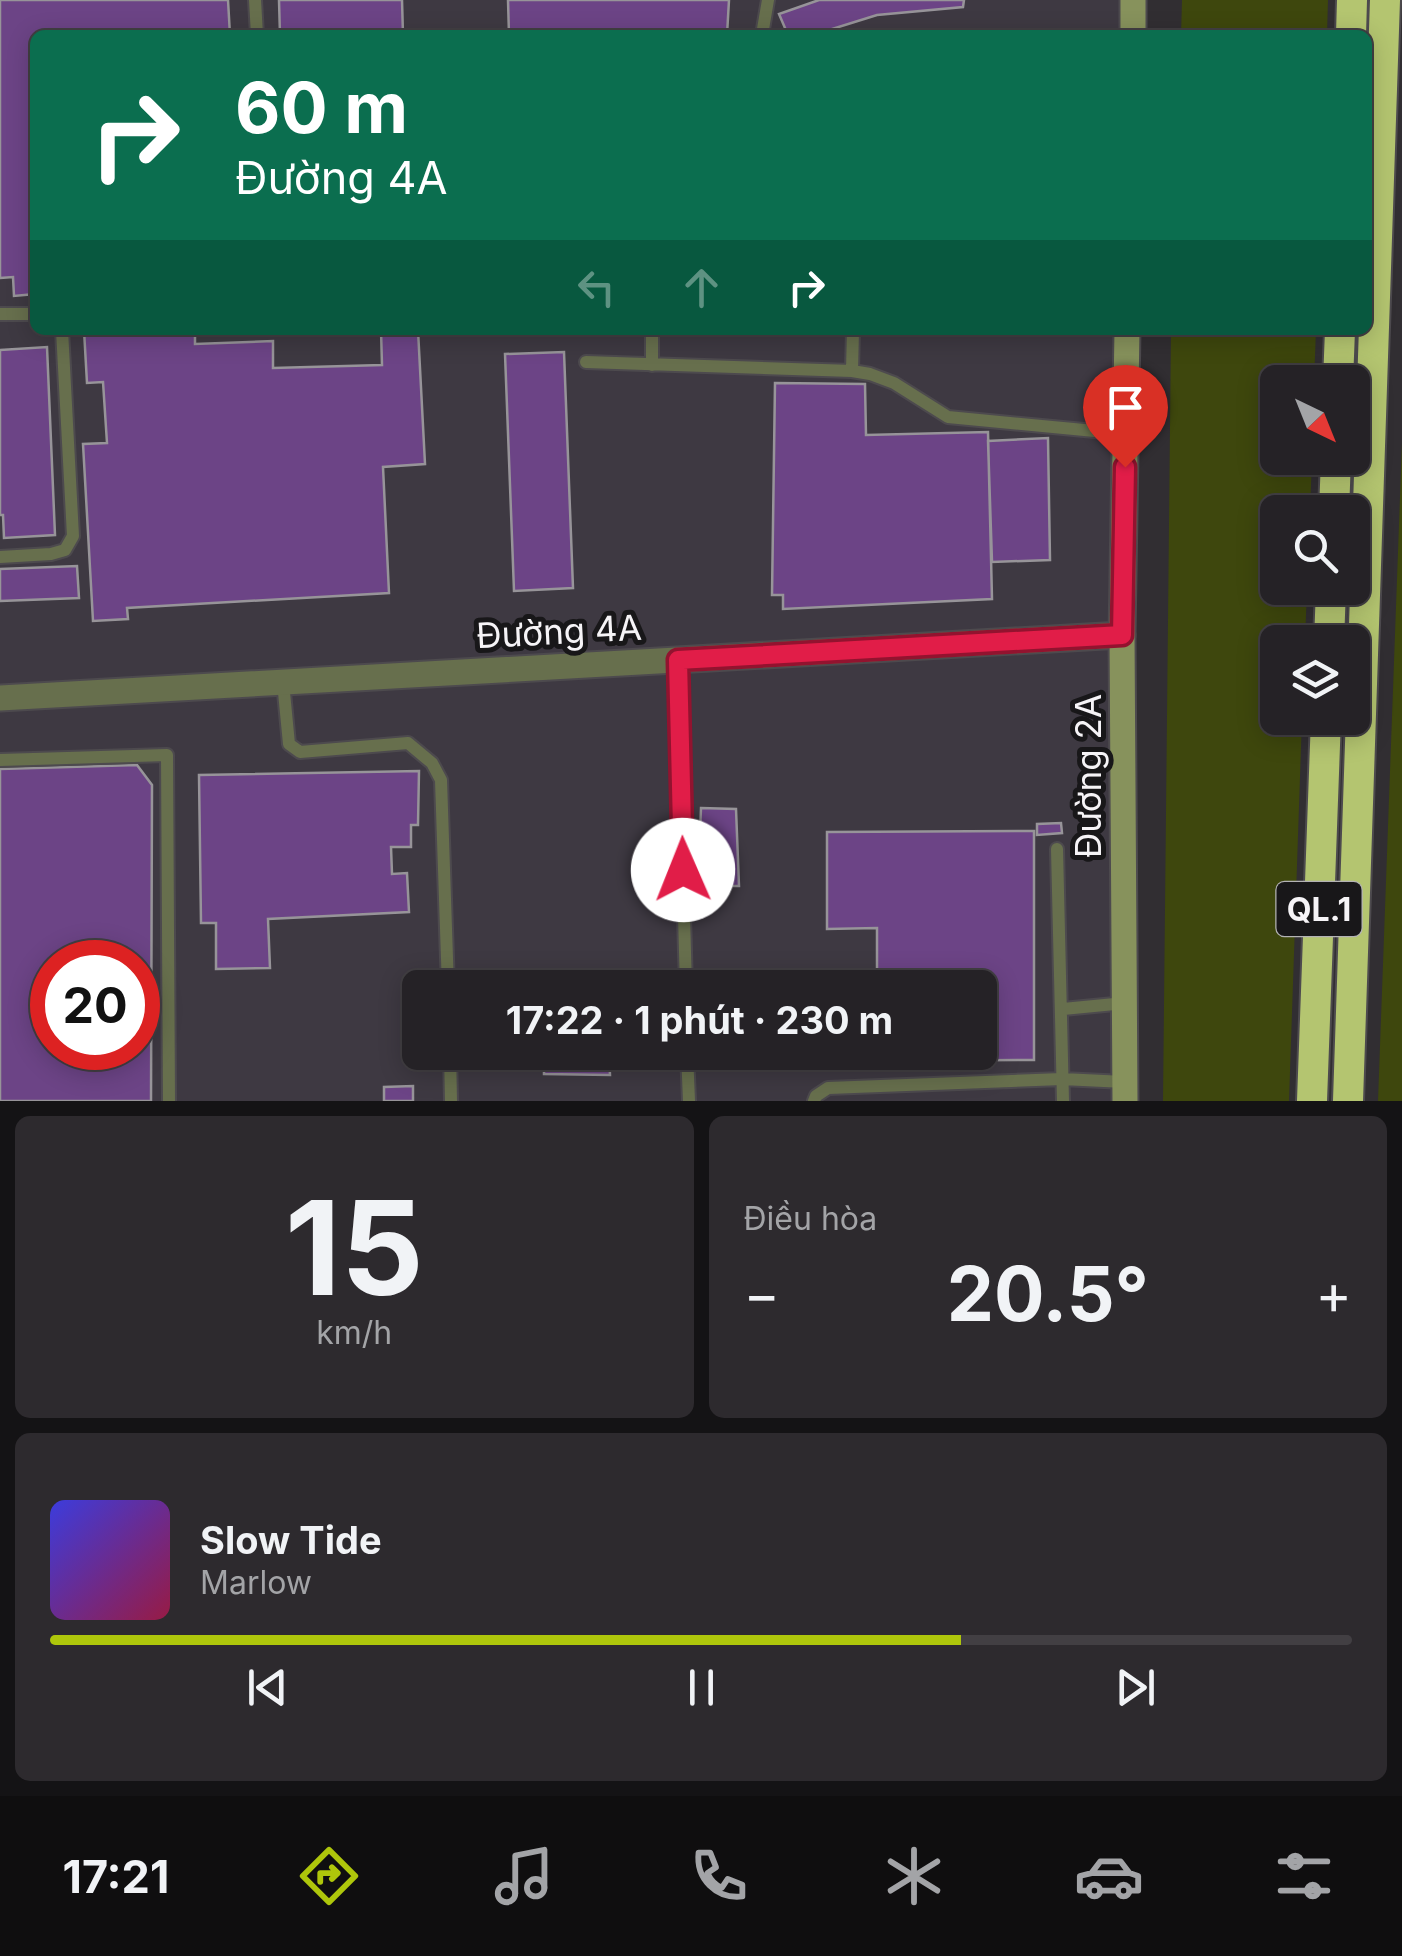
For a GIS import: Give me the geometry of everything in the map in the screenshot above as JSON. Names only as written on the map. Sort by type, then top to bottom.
[{"type":"highway","points":[[1351,30],[1352,0]]},
{"type":"highway","name":"QL.1","points":[[1348,1101],[1385,0]]},
{"type":"highway","points":[[1339,365],[1340,335]]},
{"type":"highway","name":"QL.1","points":[[1312,1101],[1325,735]]},
{"type":"street","points":[[1133,0],[1133,30]]},
{"type":"street","name":"Đường 2A","points":[[1125,1091],[1122,635],[1128,335]]},
{"type":"street","name":"Đường 4A","points":[[0,698],[1122,635]]},
{"type":"lane","points":[[255,0],[256,30]]},
{"type":"lane","points":[[763,30],[768,0]]},
{"type":"lane","points":[[0,314],[30,314]]},
{"type":"lane","points":[[0,557],[65,550],[73,536],[62,335]]},
{"type":"lane","points":[[652,335],[652,365]]},
{"type":"lane","points":[[852,371],[853,335]]},
{"type":"lane","points":[[586,362],[852,371],[894,384],[948,417],[1126,434]]},
{"type":"lane","points":[[678,660],[686,970]]},
{"type":"lane","points":[[284,682],[289,744],[300,752],[408,743],[432,763],[442,780],[447,970]]},
{"type":"lane","points":[[0,760],[167,755],[170,1101]]},
{"type":"lane","points":[[1058,848],[1063,1101]]},
{"type":"lane","points":[[1063,1010],[1125,1003]]},
{"type":"lane","points":[[450,1070],[451,1101]]},
{"type":"lane","points":[[687,1070],[688,1101]]},
{"type":"lane","points":[[814,1101],[828,1088],[1062,1079],[1125,1091]]},
{"type":"shaded area","points":[[0,0],[1120,0],[1119,30],[30,30],[30,335],[1114,335],[1108,627],[1112,1101],[0,1101]]},
{"type":"green space","points":[[1182,0],[1328,0],[1327,30],[1181,30]]},
{"type":"green space","points":[[1171,335],[1316,335],[1315,365],[1260,365],[1260,475],[1311,475],[1311,495],[1260,495],[1260,605],[1306,605],[1306,625],[1260,625],[1260,735],[1301,735],[1289,1101],[1163,1101]]},
{"type":"green space","points":[[1402,442],[1402,1101],[1378,1101]]},
{"type":"building","points":[[0,0],[228,0],[230,30],[30,30],[30,294],[14,296],[13,277],[0,278]]},
{"type":"building","points":[[279,0],[402,0],[403,30],[280,30]]},
{"type":"building","points":[[508,0],[729,0],[727,30],[509,30]]},
{"type":"building","points":[[819,0],[964,0],[963,7],[877,15],[829,30],[786,30],[779,14]]},
{"type":"building","points":[[84,335],[195,335],[195,344],[273,341],[273,368],[382,365],[381,335],[418,335],[425,464],[383,467],[389,593],[127,608],[128,619],[93,621],[83,444],[107,443],[103,382],[87,383]]},
{"type":"building","points":[[47,347],[55,535],[4,538],[0,515],[0,350]]},
{"type":"building","points":[[564,352],[573,588],[514,591],[505,354]]},
{"type":"building","points":[[775,383],[865,384],[866,435],[988,432],[992,599],[783,609],[783,595],[772,595]]},
{"type":"building","points":[[1048,438],[1050,560],[992,562],[988,441]]},
{"type":"building","points":[[77,566],[79,598],[0,601],[0,569]]},
{"type":"building","points":[[137,765],[152,785],[152,940],[30,940],[30,1070],[151,1070],[151,1101],[0,1101],[0,769]]},
{"type":"building","points":[[419,771],[418,825],[411,825],[411,847],[391,847],[392,874],[407,873],[409,912],[268,919],[270,968],[216,969],[216,923],[201,923],[199,775]]},
{"type":"building","points":[[701,808],[736,809],[739,886],[698,886]]},
{"type":"building","points":[[1061,823],[1062,833],[1037,835],[1037,824]]},
{"type":"building","points":[[1034,831],[1034,1060],[997,1060],[997,970],[877,970],[877,928],[827,929],[827,832]]},
{"type":"building","points":[[544,1070],[610,1070],[610,1075],[544,1074]]},
{"type":"building","points":[[413,1086],[413,1101],[384,1101],[384,1087]]},
{"type":"route","points":[[683,870],[678,660],[1122,635],[1125,467]]}]
